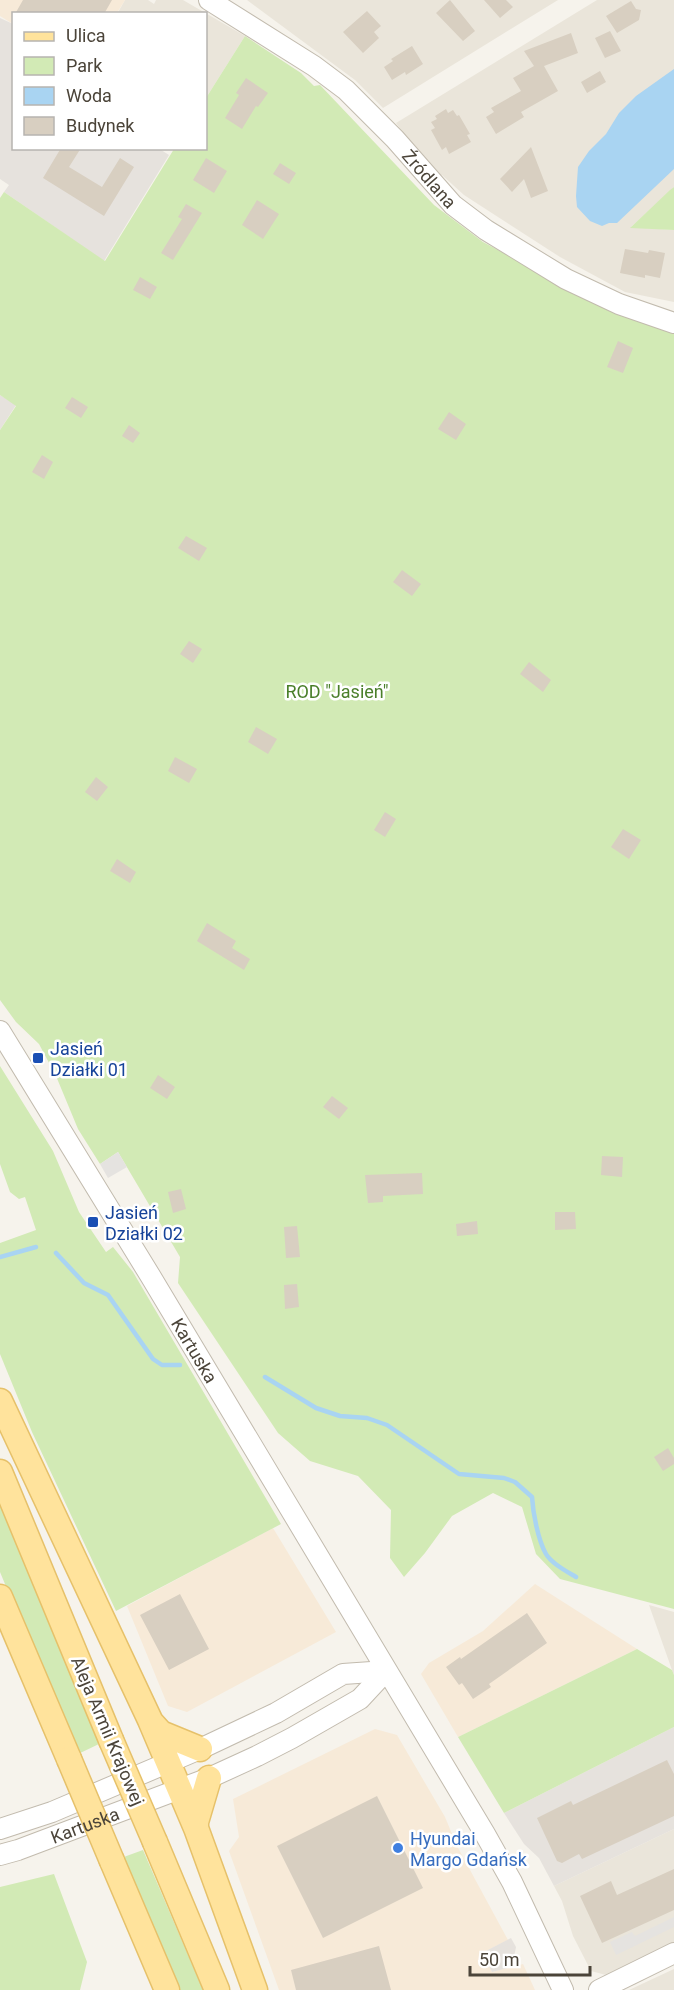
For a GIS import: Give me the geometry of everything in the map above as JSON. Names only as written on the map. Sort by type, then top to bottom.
[{"type":"main road","points":[[0,1401],[150,1720],[196,1828],[255,1990]]},
{"type":"main road","name":"Aleja Armii Krajowej","points":[[0,1472],[217,1990]]},
{"type":"main road","points":[[0,1597],[167,1990]]},
{"type":"main road","points":[[150,1720],[161,1732],[200,1749]]},
{"type":"main road","points":[[196,1828],[209,1778]]},
{"type":"street","name":"Źródlana","points":[[209,0],[314,66],[346,90],[395,139],[453,205],[486,230],[566,279],[620,304],[674,323]]},
{"type":"street","name":"Kartuska","points":[[0,1031],[151,1277],[512,1882],[563,1990]]},
{"type":"street","name":"Kartuska","points":[[0,1829],[52,1812],[200,1749],[276,1713],[343,1674],[386,1671]]},
{"type":"street","name":"Kartuska","points":[[0,1855],[209,1778],[292,1738],[360,1699],[386,1671]]},
{"type":"street","points":[[598,1990],[674,1953]]},
{"type":"shaded area","points":[[0,0],[125,0],[118,12],[12,12],[12,23],[0,16]]},
{"type":"shaded area","points":[[125,0],[148,0],[154,4],[156,0],[183,0],[204,12],[118,12]]},
{"type":"shaded area","points":[[247,0],[558,0],[383,108],[355,80]]},
{"type":"shaded area","points":[[597,0],[674,0],[674,187],[631,227],[674,230],[674,302],[625,292],[560,257],[464,195],[442,175],[436,178],[396,123]]},
{"type":"shaded area","points":[[207,14],[245,36],[207,96]]},
{"type":"shaded area","points":[[0,18],[12,24],[12,150],[161,150],[169,155],[104,261],[4,192],[9,185],[0,179]]},
{"type":"shaded area","points":[[0,395],[16,405],[0,430]]},
{"type":"shaded area","points":[[118,1152],[127,1167],[108,1178],[100,1164]]},
{"type":"shaded area","points":[[273,1528],[336,1632],[187,1712],[168,1706],[127,1606]]},
{"type":"shaded area","points":[[535,1584],[637,1649],[458,1737],[421,1674],[429,1663],[483,1631]]},
{"type":"shaded area","points":[[649,1605],[674,1612],[674,1675],[672,1670]]},
{"type":"shaded area","points":[[674,1727],[674,1829],[554,1886],[539,1858],[524,1844],[504,1813]]},
{"type":"shaded area","points":[[375,1729],[397,1735],[445,1817],[457,1846],[508,1940],[482,1953],[492,1972],[523,1964],[535,1990],[279,1990],[229,1851],[239,1837],[233,1799]]},
{"type":"shaded area","points":[[674,1829],[674,1942],[606,1975],[591,1971],[573,1936],[562,1901],[554,1886]]},
{"type":"shaded area","points":[[674,1917],[674,1927],[616,1955],[610,1942],[632,1932],[635,1936]]},
{"type":"shaded area","points":[[511,1938],[516,1947],[512,1967],[492,1972],[482,1953]]},
{"type":"shaded area","points":[[674,1969],[674,1990],[629,1990]]},
{"type":"green space","name":"ROD \"Jasień\"","points":[[245,36],[301,73],[314,86],[320,85],[434,205],[483,242],[616,313],[674,332],[674,1609],[560,1579],[536,1554],[522,1507],[493,1493],[452,1516],[404,1577],[390,1558],[391,1510],[358,1476],[310,1461],[278,1433],[178,1283],[180,1257],[118,1152],[100,1164],[78,1129],[56,1076],[39,1044],[16,1022],[0,1000],[0,430],[16,406],[0,395],[0,198],[4,192],[105,261],[173,150],[207,150],[207,96]]},
{"type":"green space","points":[[674,187],[674,230],[630,228],[670,190]]},
{"type":"green space","points":[[0,1066],[53,1151],[79,1212],[106,1252],[113,1247],[133,1272],[281,1524],[116,1611],[32,1432],[0,1354],[0,1243],[36,1230],[25,1197],[19,1199],[10,1192],[0,1164]]},
{"type":"green space","points":[[0,1503],[99,1744],[76,1755],[0,1572]]},
{"type":"green space","points":[[637,1649],[672,1670],[674,1675],[674,1727],[504,1813],[458,1737]]},
{"type":"green space","points":[[143,1850],[203,1990],[177,1990],[121,1858]]},
{"type":"green space","points":[[54,1874],[87,1962],[80,1990],[0,1990],[0,1887]]},
{"type":"water","points":[[674,69],[674,169],[617,223],[602,226],[590,221],[577,207],[578,167],[589,151],[606,134],[619,113],[636,96]]},
{"type":"building","points":[[23,0],[112,0],[105,12],[16,12]]},
{"type":"building","points":[[450,0],[475,31],[463,41],[436,13]]},
{"type":"building","points":[[484,0],[506,0],[513,7],[500,18]]},
{"type":"building","points":[[631,1],[636,9],[641,10],[639,20],[617,33],[606,16]]},
{"type":"building","points":[[367,11],[381,26],[374,32],[379,38],[363,53],[343,32]]},
{"type":"building","points":[[610,31],[621,51],[605,58],[595,38]]},
{"type":"building","points":[[571,33],[578,53],[544,66],[558,91],[521,112],[524,117],[496,134],[486,117],[494,112],[491,108],[521,91],[513,78],[534,66],[524,51]]},
{"type":"building","points":[[412,46],[423,64],[406,75],[405,72],[392,80],[384,67],[393,61],[391,59]]},
{"type":"building","points":[[600,71],[606,82],[587,93],[581,82]]},
{"type":"building","points":[[246,78],[268,93],[258,107],[256,106],[242,129],[225,118],[239,95],[236,93]]},
{"type":"building","points":[[446,109],[448,113],[453,110],[457,116],[459,115],[470,134],[467,135],[471,142],[449,154],[446,147],[442,150],[431,130],[435,128],[431,122],[437,119],[435,116]]},
{"type":"building","points":[[531,147],[548,191],[531,198],[524,179],[512,192],[500,179]]},
{"type":"building","points":[[60,150],[80,150],[69,167],[102,187],[120,158],[134,167],[104,216],[43,178]]},
{"type":"building","points":[[206,158],[227,171],[214,193],[193,180]]},
{"type":"building","points":[[280,163],[296,173],[289,184],[273,174]]},
{"type":"building","points":[[257,200],[279,214],[263,239],[242,225]]},
{"type":"building","points":[[186,204],[202,213],[173,260],[161,253],[182,219],[178,217]]},
{"type":"building","points":[[625,249],[665,253],[660,278],[645,275],[645,278],[620,273]]},
{"type":"building","points":[[140,277],[157,287],[150,299],[133,290]]},
{"type":"building","points":[[618,341],[633,348],[623,373],[607,367]]},
{"type":"building","points":[[72,397],[88,407],[81,418],[65,408]]},
{"type":"building","points":[[449,412],[466,424],[456,440],[438,429]]},
{"type":"building","points":[[129,425],[140,433],[133,443],[122,436]]},
{"type":"building","points":[[42,455],[53,462],[44,479],[32,472]]},
{"type":"building","points":[[186,536],[207,548],[199,561],[178,548]]},
{"type":"building","points":[[402,570],[421,584],[412,596],[393,582]]},
{"type":"building","points":[[189,641],[202,649],[193,663],[180,654]]},
{"type":"building","points":[[529,662],[551,680],[543,692],[520,674]]},
{"type":"building","points":[[256,727],[277,739],[268,754],[248,742]]},
{"type":"building","points":[[175,757],[197,769],[189,783],[168,771]]},
{"type":"building","points":[[96,777],[108,787],[97,801],[85,792]]},
{"type":"building","points":[[385,812],[396,819],[385,837],[374,830]]},
{"type":"building","points":[[623,829],[641,840],[629,859],[611,847]]},
{"type":"building","points":[[117,859],[136,872],[130,883],[110,871]]},
{"type":"building","points":[[207,923],[236,941],[232,948],[250,959],[244,970],[197,941]]},
{"type":"building","points":[[158,1075],[175,1087],[167,1099],[150,1088]]},
{"type":"building","points":[[332,1096],[348,1108],[339,1119],[323,1107]]},
{"type":"building","points":[[602,1156],[623,1157],[622,1177],[601,1175]]},
{"type":"building","points":[[422,1173],[423,1194],[383,1196],[383,1202],[368,1203],[365,1175]]},
{"type":"building","points":[[181,1189],[186,1209],[173,1213],[168,1192]]},
{"type":"building","points":[[555,1212],[575,1212],[576,1229],[555,1230]]},
{"type":"building","points":[[477,1221],[478,1234],[457,1236],[456,1224]]},
{"type":"building","points":[[297,1226],[300,1257],[286,1258],[284,1227]]},
{"type":"building","points":[[297,1284],[299,1307],[285,1309],[284,1285]]},
{"type":"building","points":[[668,1448],[674,1458],[674,1464],[663,1471],[654,1457]]},
{"type":"building","points":[[180,1594],[209,1649],[169,1670],[140,1615]]},
{"type":"building","points":[[527,1613],[547,1643],[489,1684],[491,1687],[473,1699],[462,1683],[459,1685],[446,1667]]},
{"type":"building","points":[[667,1760],[674,1774],[674,1816],[582,1859],[579,1854],[562,1863],[557,1861],[537,1818],[571,1801],[573,1805]]},
{"type":"building","points":[[377,1796],[423,1888],[323,1938],[277,1846]]},
{"type":"building","points":[[674,1869],[674,1910],[602,1943],[580,1896],[611,1881],[617,1895]]},
{"type":"building","points":[[379,1946],[391,1990],[296,1990],[291,1970]]},
{"type":"waterway","points":[[0,1257],[36,1247]]},
{"type":"waterway","points":[[56,1253],[84,1283],[108,1295],[153,1359],[162,1365],[180,1365]]},
{"type":"waterway","points":[[265,1377],[316,1408],[340,1416],[367,1418],[387,1425],[459,1474],[504,1478],[515,1482],[532,1497],[536,1526],[546,1554],[555,1564],[576,1577]]},
{"type":"place","name":"Jasień Działki 01","points":[[38,1058]]},
{"type":"place","name":"Jasień Działki 02","points":[[93,1222]]},
{"type":"place","name":"Hyundai Margo Gdańsk","points":[[398,1848]]}]
